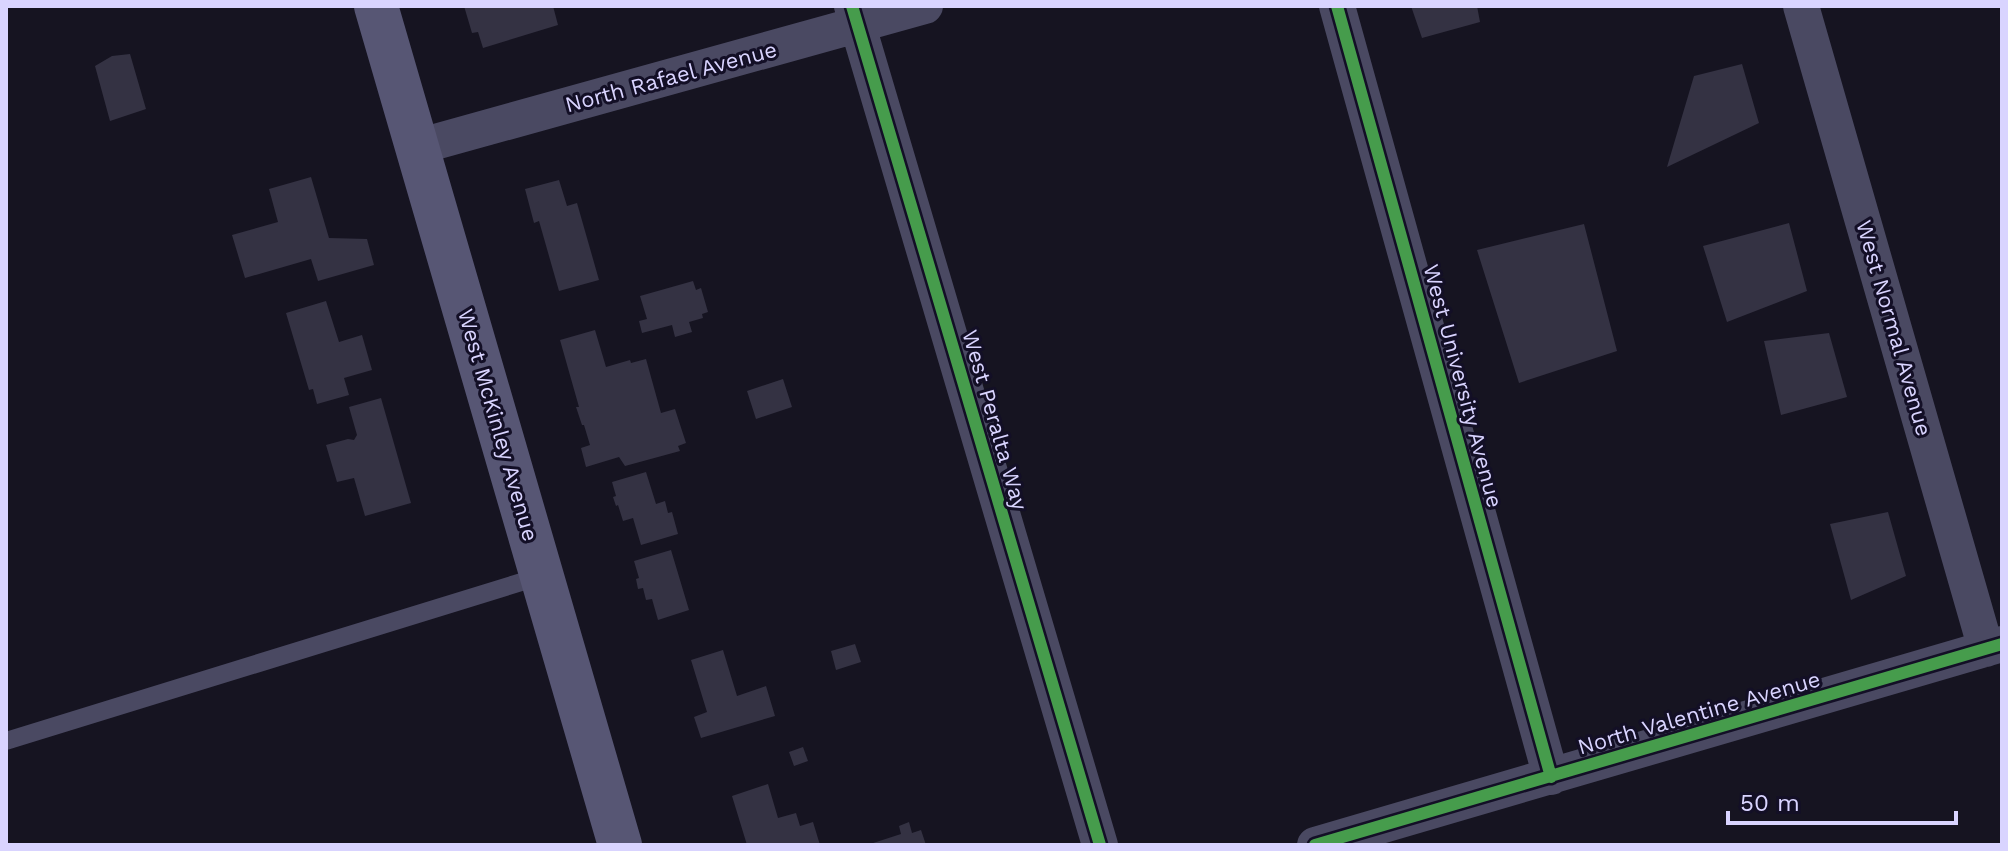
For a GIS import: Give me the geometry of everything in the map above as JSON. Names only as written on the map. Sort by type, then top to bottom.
[{"type":"main road","name":"West McKinley Avenue","points":[[376,6],[620,845]]},
{"type":"street","name":"North Rafael Avenue","points":[[417,147],[854,16],[925,6]]},
{"type":"street","name":"West University Avenue","points":[[1337,6],[1551,777]]},
{"type":"street","name":"West Normal Avenue","points":[[1801,6],[1994,647]]},
{"type":"street","name":"West Peralta Way","points":[[854,16],[1100,845]]},
{"type":"street","name":"North Valentine Avenue","points":[[1315,845],[1994,647]]},
{"type":"lane","points":[[6,741],[541,576]]},
{"type":"building","points":[[464,6],[553,6],[558,25],[483,48],[478,32],[472,33]]},
{"type":"building","points":[[1411,6],[1477,6],[1480,22],[1422,38]]},
{"type":"building","points":[[130,54],[146,109],[110,121],[95,66],[112,56]]},
{"type":"building","points":[[1742,64],[1759,123],[1667,167],[1694,76]]},
{"type":"building","points":[[311,177],[329,238],[367,239],[374,265],[318,281],[311,259],[245,278],[232,235],[278,222],[269,189]]},
{"type":"building","points":[[559,180],[567,206],[577,203],[599,280],[559,291],[539,221],[534,223],[525,189]]},
{"type":"building","points":[[1789,223],[1807,291],[1727,322],[1703,246]]},
{"type":"building","points":[[1584,224],[1617,351],[1519,383],[1477,250]]},
{"type":"building","points":[[693,281],[696,290],[701,288],[708,312],[702,314],[703,318],[689,322],[692,332],[675,337],[672,325],[642,333],[639,321],[647,319],[640,296]]},
{"type":"building","points":[[326,301],[339,342],[362,335],[372,370],[344,378],[349,395],[317,404],[313,389],[309,390],[286,313]]},
{"type":"building","points":[[595,330],[606,367],[646,359],[661,413],[675,409],[686,443],[678,446],[680,451],[625,466],[619,457],[586,467],[581,448],[590,445],[576,407],[579,407],[560,340]]},
{"type":"building","points":[[1829,333],[1847,397],[1781,415],[1764,341]]},
{"type":"building","points":[[783,379],[792,407],[756,419],[747,391]]},
{"type":"building","points":[[381,398],[411,503],[365,516],[354,478],[337,482],[326,445],[354,440],[357,435],[349,407]]},
{"type":"building","points":[[646,472],[656,504],[665,501],[668,513],[672,512],[678,534],[641,545],[633,518],[623,521],[616,506],[612,482]]},
{"type":"building","points":[[1888,512],[1906,576],[1851,600],[1830,524]]},
{"type":"building","points":[[671,550],[689,610],[658,620],[652,599],[646,600],[643,588],[638,589],[636,579],[639,578],[634,561]]},
{"type":"building","points":[[855,644],[861,662],[836,670],[831,651]]},
{"type":"building","points":[[723,650],[737,696],[766,686],[775,716],[701,738],[694,717],[707,712],[691,660]]},
{"type":"building","points":[[803,747],[808,761],[794,766],[789,752]]},
{"type":"building","points":[[768,784],[778,818],[796,813],[800,826],[813,822],[820,845],[747,845],[732,796]]},
{"type":"building","points":[[909,822],[912,833],[921,830],[926,845],[867,845],[901,834],[899,826]]},
{"type":"cycle path","points":[[852,6],[1100,845]]},
{"type":"cycle path","points":[[1337,6],[1551,777]]},
{"type":"cycle path","points":[[1315,845],[2002,644]]}]
